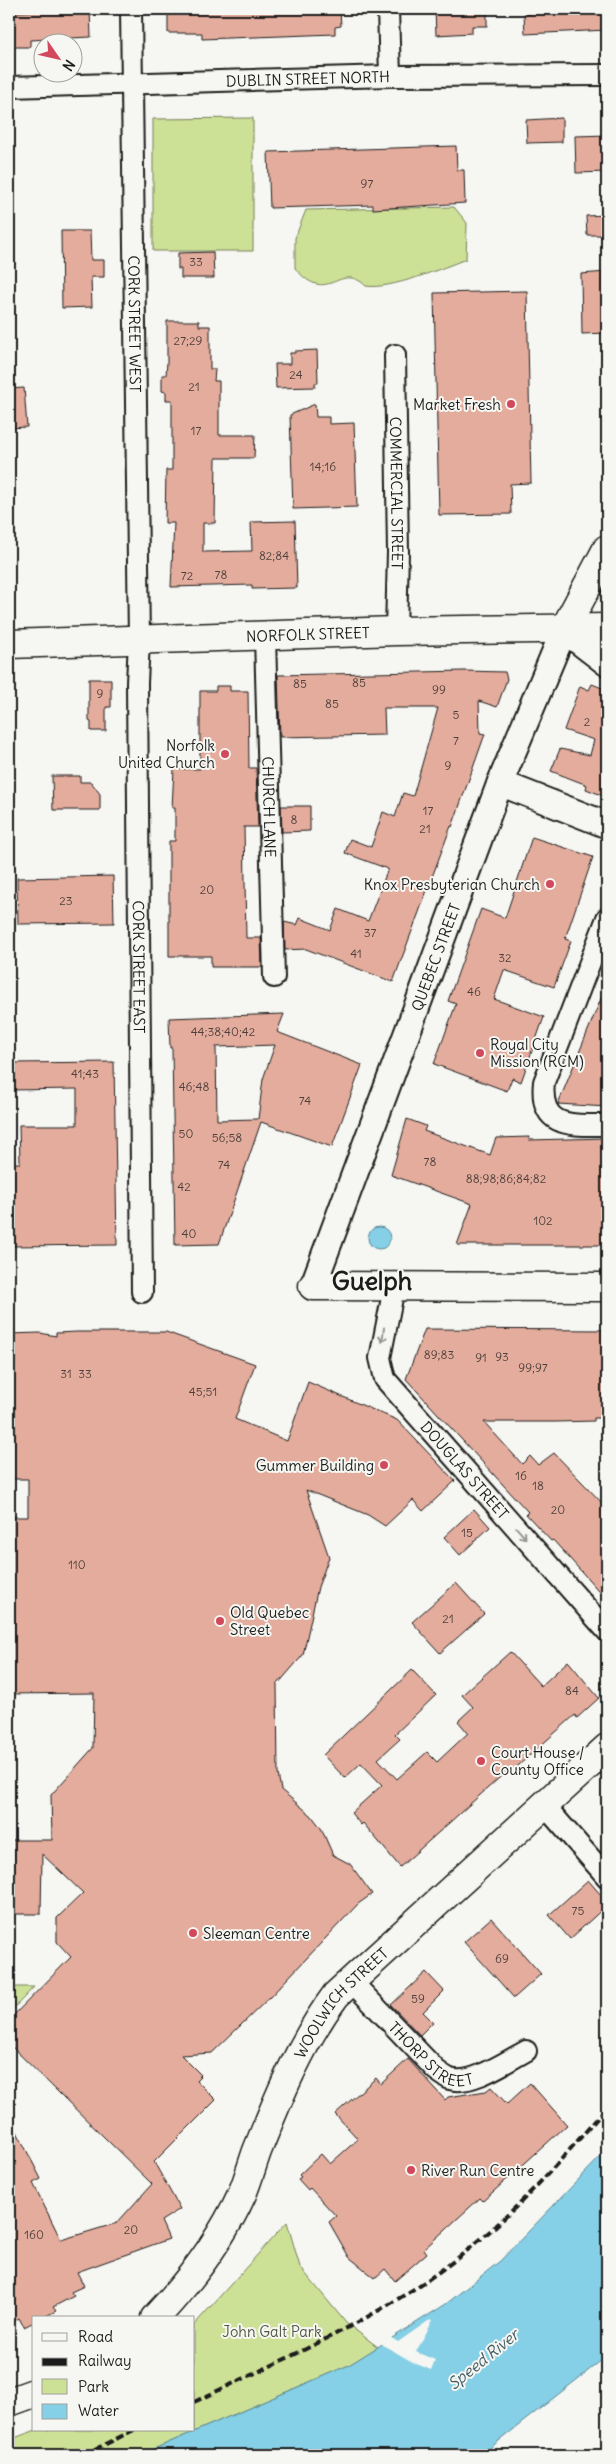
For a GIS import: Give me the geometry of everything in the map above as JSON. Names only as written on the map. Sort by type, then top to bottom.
[{"type":"main road","points":[[564,630],[607,548]]},
{"type":"main road","name":"NORFOLK STREET","points":[[9,644],[396,631],[607,628]]},
{"type":"main road","points":[[313,1286],[394,1288],[607,1287]]},
{"type":"main road","name":"WOOLWICH STREET","points":[[156,2316],[202,2263],[229,2219],[243,2192],[271,2117],[302,2048],[318,2018],[336,1995],[607,1748]]},
{"type":"main road","points":[[9,2402],[32,2394]]},
{"type":"street","name":"CORK STREET WEST","points":[[131,9],[140,640]]},
{"type":"street","points":[[388,9],[390,76]]},
{"type":"street","name":"DUBLIN STREET NORTH","points":[[9,87],[132,85],[390,76],[607,75]]},
{"type":"street","name":"COMMERCIAL STREET","points":[[395,355],[398,552],[396,631]]},
{"type":"street","points":[[564,630],[607,663]]},
{"type":"street","name":"QUEBEC STREET","points":[[313,1286],[500,783],[564,630]]},
{"type":"street","name":"CHURCH LANE","points":[[265,636],[274,977]]},
{"type":"street","name":"CORK STREET EAST","points":[[140,640],[137,692],[142,1292]]},
{"type":"street","points":[[500,783],[607,825]]},
{"type":"street","points":[[607,918],[544,1082],[542,1094],[548,1114],[557,1122],[580,1125],[607,1125]]},
{"type":"street","name":"DOUGLAS STREET","points":[[394,1288],[380,1358],[385,1379],[607,1631]]},
{"type":"street","points":[[545,1806],[607,1876]]},
{"type":"street","name":"THORP STREET","points":[[351,1981],[436,2070],[449,2079],[462,2080],[478,2076],[526,2051]]},
{"type":"green space","points":[[253,118],[253,251],[153,251],[153,119]]},
{"type":"green space","points":[[454,207],[467,223],[466,259],[444,268],[389,285],[366,286],[357,279],[348,278],[325,284],[316,284],[306,279],[295,268],[295,238],[306,210]]},
{"type":"green space","points":[[9,1987],[34,1987],[9,2013]]},
{"type":"green space","name":"John Galt Park","points":[[287,2222],[300,2267],[346,2323],[378,2347],[349,2365],[195,2431],[195,2324]]},
{"type":"green space","name":"John Galt Park","points":[[32,2431],[193,2432],[140,2455],[9,2455],[9,2440]]},
{"type":"water","points":[[379,1227],[387,1230],[390,1238],[387,1246],[379,1249],[371,1246],[368,1238],[371,1230]]},
{"type":"water","name":"Speed River","points":[[607,2150],[607,2356],[481,2455],[140,2455],[349,2365],[446,2304],[500,2261]]},
{"type":"pier","points":[[431,2319],[433,2320],[416,2352],[435,2360],[431,2370],[414,2363],[380,2343],[390,2337],[398,2342]]},
{"type":"building","points":[[90,9],[91,37],[82,37],[82,32],[32,32],[30,47],[9,47],[9,15],[17,14],[16,12]]},
{"type":"building","points":[[174,9],[337,9],[340,10],[341,26],[335,27],[335,34],[202,39],[202,33],[168,33],[168,12],[174,12]]},
{"type":"building","points":[[435,9],[487,9],[487,26],[472,26],[472,33],[436,35]]},
{"type":"building","points":[[531,9],[607,9],[607,30],[525,34],[524,14],[531,14]]},
{"type":"building","points":[[562,118],[562,142],[527,143],[526,120]]},
{"type":"building","points":[[607,135],[607,172],[576,173],[575,136]]},
{"type":"building","points":[[456,146],[457,170],[464,170],[465,203],[373,209],[373,205],[270,208],[268,152]]},
{"type":"building","points":[[607,215],[607,235],[587,235],[586,216]]},
{"type":"building","points":[[61,231],[90,231],[91,260],[104,260],[104,277],[91,277],[92,307],[62,308]]},
{"type":"building","points":[[213,252],[214,278],[181,278],[181,269],[178,269],[178,253]]},
{"type":"building","points":[[607,272],[607,333],[582,334],[581,274]]},
{"type":"building","points":[[527,291],[531,483],[510,484],[511,514],[439,515],[434,293]]},
{"type":"building","points":[[167,321],[199,321],[199,326],[210,326],[210,369],[215,369],[214,381],[219,381],[219,435],[255,435],[254,458],[216,458],[215,523],[203,523],[203,552],[252,551],[251,522],[295,521],[297,588],[252,589],[252,585],[171,587],[174,523],[165,523],[166,470],[172,470],[172,400],[166,400],[166,392],[162,391],[162,375],[166,375],[167,362]]},
{"type":"building","points":[[317,350],[318,383],[315,383],[315,387],[276,388],[275,364],[290,364],[290,353],[295,353],[295,351]]},
{"type":"building","points":[[24,388],[27,427],[9,428],[9,389]]},
{"type":"building","points":[[315,404],[316,417],[329,417],[329,424],[354,423],[357,507],[293,509],[290,415]]},
{"type":"building","points":[[465,671],[505,672],[507,679],[497,707],[479,701],[480,733],[485,734],[393,982],[306,949],[285,950],[284,922],[297,925],[300,918],[330,930],[338,909],[368,921],[388,869],[345,853],[350,839],[371,847],[383,812],[395,817],[403,793],[413,796],[438,708],[384,708],[385,735],[280,737],[278,675]]},
{"type":"building","points":[[89,679],[111,679],[111,707],[106,707],[106,731],[91,731],[91,722],[89,721]]},
{"type":"building","points":[[592,684],[607,690],[607,797],[586,789],[587,785],[551,771],[560,749],[590,755],[594,740],[564,730],[580,686],[589,690]]},
{"type":"building","points":[[216,686],[230,686],[230,691],[248,691],[249,768],[256,768],[258,827],[244,827],[246,938],[261,938],[262,967],[211,967],[211,956],[169,956],[169,841],[175,841],[175,808],[172,808],[174,769],[200,769],[200,691],[216,691]]},
{"type":"building","points":[[52,776],[80,776],[80,782],[91,782],[100,794],[100,810],[53,810]]},
{"type":"building","points":[[281,806],[310,806],[310,831],[282,832]]},
{"type":"building","points":[[532,837],[593,857],[565,939],[571,941],[554,987],[504,970],[494,999],[544,1017],[521,1082],[512,1078],[507,1091],[434,1064],[456,1004],[448,1001],[481,909],[505,918]]},
{"type":"building","points":[[113,876],[114,923],[18,924],[17,878]]},
{"type":"building","points":[[607,984],[607,1107],[558,1104]]},
{"type":"building","points":[[284,1014],[277,1032],[362,1065],[332,1147],[261,1122],[219,1244],[175,1245],[172,1048],[170,1048],[169,1018]],"holes":[[[275,1045],[263,1079],[258,1119],[217,1120],[216,1047]]]},
{"type":"building","points":[[114,1062],[117,1245],[9,1246],[9,1163],[20,1163],[19,1125],[77,1125],[77,1089],[9,1090],[9,1063]]},
{"type":"building","points":[[407,1119],[426,1126],[424,1131],[490,1155],[496,1138],[529,1137],[529,1140],[607,1138],[607,1245],[457,1245],[472,1204],[391,1175]]},
{"type":"building","points":[[425,1329],[607,1330],[607,1418],[594,1418],[594,1421],[484,1422],[522,1464],[530,1456],[538,1465],[554,1453],[607,1508],[607,1600],[553,1540],[551,1541],[526,1514],[528,1512],[406,1379]]},
{"type":"building","points":[[166,1332],[255,1364],[235,1419],[287,1441],[308,1382],[397,1420],[455,1481],[423,1511],[413,1500],[385,1526],[368,1515],[306,1490],[329,1557],[318,1587],[303,1655],[277,1685],[278,1774],[281,1790],[311,1815],[321,1828],[333,1855],[350,1864],[372,1894],[358,1904],[270,1997],[212,2053],[181,2055],[201,2075],[196,2080],[216,2100],[154,2162],[180,2209],[161,2221],[169,2239],[77,2272],[84,2286],[71,2292],[74,2296],[53,2307],[56,2311],[46,2316],[32,2316],[32,2323],[24,2327],[19,2318],[9,2324],[9,2116],[41,2179],[33,2183],[61,2240],[117,2223],[152,2184],[9,2044],[9,2020],[71,1957],[57,1942],[57,1918],[83,1893],[42,1854],[41,1914],[9,1914],[9,1840],[52,1840],[51,1795],[93,1748],[94,1693],[9,1694],[9,1517],[28,1517],[28,1479],[9,1479],[9,1334],[40,1333],[56,1336],[56,1333]]},
{"type":"building","points":[[474,1509],[490,1527],[460,1555],[444,1537]]},
{"type":"building","points":[[456,1583],[484,1614],[440,1653],[412,1622]]},
{"type":"building","name":"Court House / County Office","points":[[510,1652],[541,1686],[568,1661],[599,1698],[577,1718],[575,1715],[510,1773],[508,1770],[400,1867],[363,1823],[361,1825],[351,1813],[382,1785],[361,1763],[345,1778],[323,1755],[412,1670],[436,1695],[395,1734],[400,1739],[378,1759],[397,1779],[427,1752],[437,1762],[468,1733],[458,1721],[473,1707],[462,1695]]},
{"type":"building","points":[[588,1880],[607,1902],[607,1905],[570,1939],[549,1915]]},
{"type":"building","points":[[491,1918],[541,1974],[514,1998],[464,1942]]},
{"type":"building","points":[[426,1972],[444,1991],[423,2012],[433,2022],[420,2035],[391,2005]]},
{"type":"building","name":"River Run Centre","points":[[408,2059],[445,2100],[448,2097],[486,2091],[491,2087],[507,2104],[530,2083],[567,2125],[483,2201],[480,2198],[424,2249],[427,2253],[395,2281],[385,2269],[375,2278],[349,2257],[329,2222],[336,2216],[310,2188],[308,2190],[298,2179],[301,2177],[299,2175],[321,2154],[330,2164],[358,2139],[335,2114],[376,2078],[381,2084]]},
{"type":"railway","points":[[195,2402],[334,2335],[368,2317],[433,2276],[484,2237],[521,2202],[607,2107]]},
{"type":"railway","points":[[84,2455],[130,2432]]},
{"type":"place","name":"Market Fresh","points":[[511,404]]},
{"type":"place","name":"Norfolk United Church","points":[[225,754]]},
{"type":"place","name":"Knox Presbyterian Church","points":[[550,884]]},
{"type":"place","name":"Royal City Mission (RCM)","points":[[480,1053]]},
{"type":"place","name":"Gummer Building","points":[[384,1465]]},
{"type":"place","name":"Old Quebec Street","points":[[220,1621]]},
{"type":"place","name":"Court House / County Office","points":[[481,1761]]},
{"type":"place","name":"Sleeman Centre","points":[[193,1933]]},
{"type":"place","name":"River Run Centre","points":[[411,2170]]},
{"type":"district","name":"Guelph","points":[[372,1281]]}]
